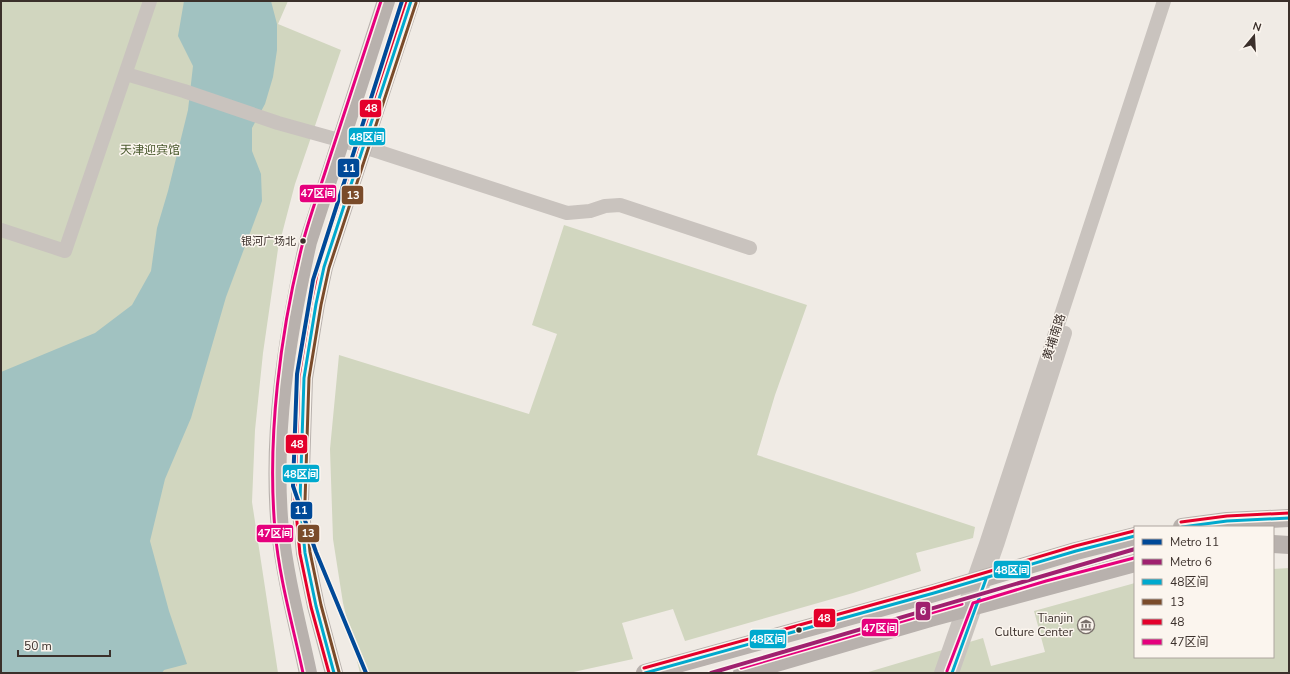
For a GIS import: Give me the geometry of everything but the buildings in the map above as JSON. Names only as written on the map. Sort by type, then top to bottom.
[{"type":"main road","points":[[308,673],[286,568],[280,531],[278,492],[279,433],[285,361],[299,279],[308,242],[386,1]]},
{"type":"main road","points":[[334,673],[316,606],[302,528],[300,501],[304,378],[324,267],[411,1]]},
{"type":"main road","points":[[1189,526],[1234,520],[1289,518]]},
{"type":"main road","points":[[645,673],[979,581],[1076,551],[1134,536]]},
{"type":"main road","points":[[1274,544],[1289,545]]},
{"type":"main road","points":[[742,673],[1046,586],[1134,563]]},
{"type":"street","points":[[1,230],[66,251],[150,1]]},
{"type":"street","name":"黄埔南路","points":[[979,581],[1164,1]]},
{"type":"street","name":"黄埔南路","points":[[941,673],[979,581],[1172,1]]},
{"type":"street","points":[[126,74],[278,123],[364,147],[567,213],[590,211],[605,206],[620,205],[750,248]]},
{"type":"street","name":"黄埔南路","points":[[952,673],[969,608]]},
{"type":"green space","name":"天津迎宾馆","points":[[1,1],[288,1],[278,24],[341,50],[295,184],[278,249],[263,353],[255,430],[252,502],[278,673],[1,673]]},
{"type":"green space","points":[[564,225],[807,305],[775,395],[757,455],[975,527],[973,538],[916,553],[921,571],[853,593],[685,641],[673,609],[622,623],[633,659],[569,673],[360,673],[343,603],[333,539],[330,449],[339,355],[529,414],[557,334],[532,325]]},
{"type":"green space","name":"Tianjin Culture Center","points":[[1289,568],[1289,673],[865,673],[983,638],[991,666],[1045,652],[1034,611],[1134,583],[1134,658],[1274,658],[1274,569]]},
{"type":"water","points":[[184,1],[271,1],[277,24],[277,50],[273,77],[265,104],[252,128],[252,151],[261,174],[262,201],[226,297],[191,418],[165,479],[150,541],[169,611],[187,664],[164,670],[162,673],[1,673],[1,372],[95,333],[132,305],[151,271],[157,228],[168,191],[188,110],[193,66],[178,36]]},
{"type":"metro line","name":"11","points":[[366,673],[316,552],[293,486],[297,374],[313,280],[402,1]]},
{"type":"metro line","name":"6","points":[[711,673],[1134,549]]},
{"type":"transit line","name":"47区间","points":[[303,673],[283,584],[275,530],[273,459],[277,385],[288,312],[303,242],[381,1]]},
{"type":"transit line","name":"48","points":[[329,673],[311,607],[300,554],[295,501],[299,377],[319,265],[406,1]]},
{"type":"transit line","name":"48区间","points":[[334,673],[316,606],[305,553],[300,501],[304,378],[316,304],[324,267],[411,1]]},
{"type":"transit line","name":"13","points":[[339,672],[321,605],[310,552],[305,501],[309,378],[321,305],[329,268],[416,3]]},
{"type":"transit line","name":"48","points":[[1181,522],[1227,516],[1289,513]]},
{"type":"transit line","name":"48区间","points":[[1190,526],[1227,521],[1289,518]]},
{"type":"transit line","name":"48","points":[[644,668],[933,588],[1075,546],[1134,531]]},
{"type":"transit line","name":"48区间","points":[[645,673],[934,593],[1076,551],[1134,536]]},
{"type":"transit line","name":"47区间","points":[[947,671],[973,603],[1046,581],[1134,558]]},
{"type":"transit line","name":"48区间","points":[[952,673],[986,579]]},
{"type":"transit line","name":"47区间","points":[[741,668],[962,604]]},
{"type":"place","name":"银河广场北","points":[[303,241]]},
{"type":"place","name":"Tianjin Culture Center","points":[[1086,625]]}]
